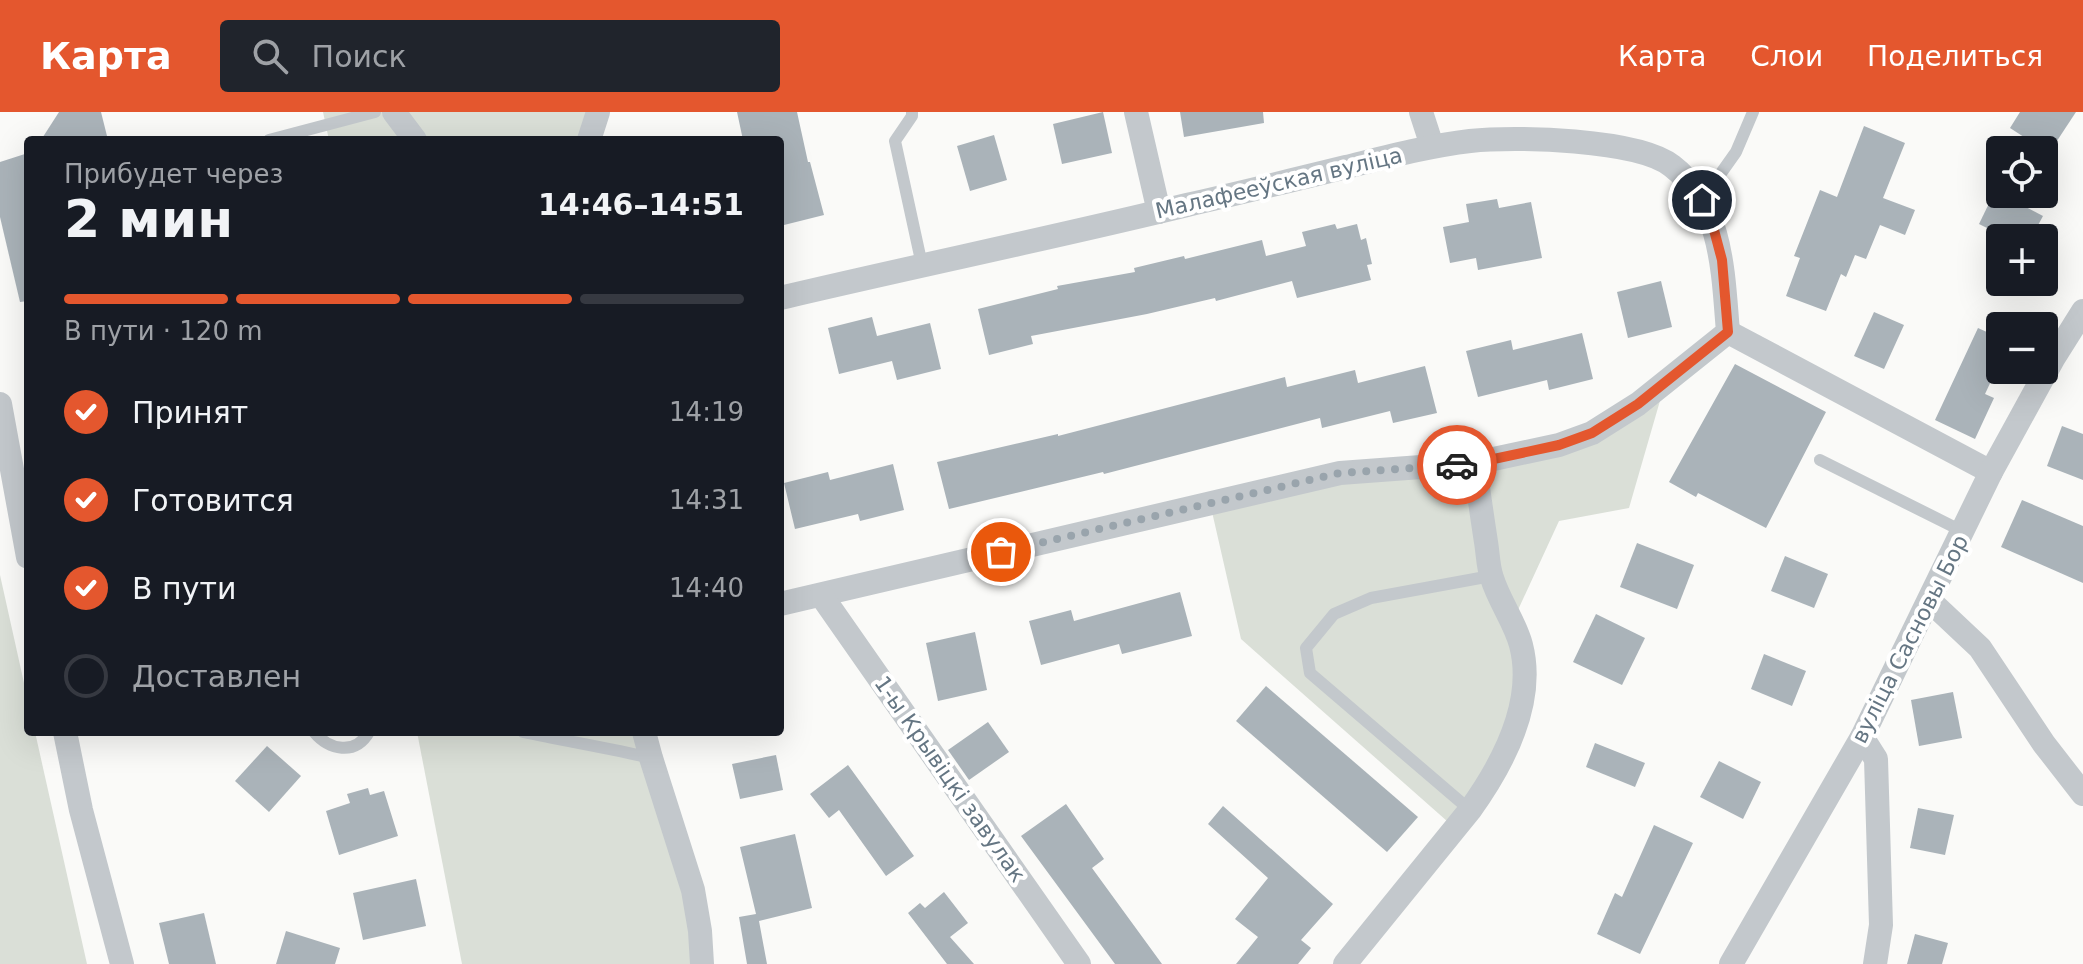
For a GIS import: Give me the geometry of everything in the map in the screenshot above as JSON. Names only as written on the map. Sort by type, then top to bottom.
[{"type":"street","points":[[394,112],[412,136]]},
{"type":"street","points":[[590,136],[598,112]]},
{"type":"street","points":[[1136,112],[1159,212]]},
{"type":"street","points":[[1421,112],[1432,146]]},
{"type":"street","name":"Малафееўская вуліца","points":[[784,297],[1432,146],[1502,139],[1619,147],[1653,155],[1670,164],[1685,177],[1702,200],[1714,230],[1722,260],[1728,332]]},
{"type":"street","name":"вуліца Сасновы Бор","points":[[1731,964],[1862,737],[1991,472],[2083,311]]},
{"type":"street","points":[[784,603],[1340,473],[1475,463],[1559,445],[1592,433],[1638,404],[1728,332],[1991,472]]},
{"type":"street","points":[[0,404],[24,535]]},
{"type":"street","points":[[1345,964],[1483,792],[1516,725],[1524,693],[1525,664],[1521,643],[1491,576],[1475,463]]},
{"type":"street","name":"1-ы Крывіцкі завулак","points":[[821,595],[1079,964]]},
{"type":"street","points":[[1930,601],[1980,648],[2044,744],[2082,789]]},
{"type":"street","points":[[66,736],[81,810],[122,964]]},
{"type":"street","points":[[645,736],[693,890],[702,964]]},
{"type":"street","points":[[1862,737],[1876,759],[1881,925],[1875,964]]},
{"type":"lane","points":[[284,136],[375,112]]},
{"type":"lane","points":[[912,112],[895,141],[922,265]]},
{"type":"lane","points":[[1702,200],[1736,152],[1753,112]]},
{"type":"lane","points":[[1820,460],[1964,532]]},
{"type":"lane","points":[[1470,810],[1310,673],[1306,648],[1334,614],[1371,598],[1491,576]]},
{"type":"lane","points":[[319,736],[330,746],[347,749],[367,736]]},
{"type":"lane","points":[[543,736],[651,758]]},
{"type":"shaded area","points":[[323,112],[598,112],[590,136],[328,136]]},
{"type":"shaded area","points":[[1666,380],[1629,508],[1559,521],[1512,623],[1524,693],[1456,829],[1241,639],[1210,503],[1559,445]]},
{"type":"shaded area","points":[[0,575],[24,683],[24,736],[36,736],[87,964],[0,964]]},
{"type":"shaded area","points":[[418,736],[645,736],[702,964],[462,964]]},
{"type":"building","points":[[59,112],[101,112],[107,136],[44,136]]},
{"type":"building","points":[[737,112],[797,112],[824,215],[784,225],[784,136],[742,136]]},
{"type":"building","points":[[1103,112],[1112,153],[1062,164],[1053,124]]},
{"type":"building","points":[[1180,112],[1263,112],[1264,123],[1184,137]]},
{"type":"building","points":[[2020,112],[2076,112],[2058,139],[2058,136],[2022,136],[2010,128]]},
{"type":"building","points":[[1864,126],[1905,143],[1883,198],[1915,210],[1905,235],[1880,225],[1866,259],[1855,255],[1846,277],[1841,274],[1826,311],[1786,296],[1800,258],[1794,256],[1820,190],[1837,197]]},
{"type":"building","points":[[994,135],[1007,180],[970,191],[957,146]]},
{"type":"building","points":[[24,154],[24,302],[20,302],[0,217],[0,162]]},
{"type":"building","points":[[1497,199],[1499,208],[1531,202],[1542,258],[1478,270],[1476,258],[1450,263],[1443,227],[1469,222],[1466,204]]},
{"type":"building","points":[[1987,208],[2028,208],[2043,216],[2039,224],[1986,224],[1986,228],[1979,224]]},
{"type":"building","points":[[1335,224],[1337,229],[1357,224],[1361,240],[1366,238],[1372,264],[1367,265],[1371,280],[1297,298],[1292,281],[1216,301],[1215,298],[1031,336],[1033,344],[989,355],[978,309],[1058,289],[1057,286],[1135,272],[1134,268],[1262,240],[1266,256],[1306,246],[1302,232]]},
{"type":"building","points":[[1661,281],[1672,327],[1628,338],[1617,292]]},
{"type":"building","points":[[1874,312],[1904,325],[1884,369],[1854,356]]},
{"type":"building","points":[[872,317],[877,336],[930,323],[941,369],[897,380],[892,361],[839,374],[828,328]]},
{"type":"building","points":[[1978,328],[1986,332],[1986,384],[1990,384],[1985,394],[1994,398],[1975,439],[1935,420]]},
{"type":"building","points":[[1582,333],[1593,379],[1549,390],[1547,380],[1478,397],[1466,351],[1511,340],[1513,350]]},
{"type":"building","points":[[1735,364],[1826,412],[1766,528],[1698,493],[1696,497],[1669,482]]},
{"type":"building","points":[[1425,366],[1437,413],[1393,423],[1390,411],[1322,428],[1320,418],[1104,474],[949,509],[937,462],[1058,436],[1285,377],[1287,387],[1355,370],[1358,383]]},
{"type":"building","points":[[2062,426],[2083,434],[2083,480],[2047,466]]},
{"type":"building","points":[[893,464],[904,510],[860,521],[858,514],[795,529],[784,483],[828,472],[830,480]]},
{"type":"building","points":[[2022,500],[2083,526],[2083,583],[2001,547]]},
{"type":"building","points":[[1637,543],[1694,565],[1677,609],[1620,587]]},
{"type":"building","points":[[1785,556],[1828,574],[1814,608],[1771,591]]},
{"type":"building","points":[[1180,592],[1192,636],[1122,654],[1119,644],[1041,665],[1029,621],[1071,610],[1074,621]]},
{"type":"building","points":[[1596,614],[1645,638],[1622,685],[1573,662]]},
{"type":"building","points":[[975,632],[987,690],[938,701],[926,643]]},
{"type":"building","points":[[1764,654],[1806,671],[1792,706],[1751,689]]},
{"type":"building","points":[[1266,686],[1418,817],[1387,852],[1236,721]]},
{"type":"building","points":[[1953,692],[1962,738],[1919,746],[1911,700]]},
{"type":"building","points":[[988,722],[1009,752],[969,780],[948,750]]},
{"type":"building","points":[[1595,743],[1645,763],[1635,787],[1586,767]]},
{"type":"building","points":[[267,746],[301,776],[269,812],[235,781]]},
{"type":"building","points":[[776,755],[783,790],[740,799],[732,764]]},
{"type":"building","points":[[1719,761],[1761,782],[1743,819],[1700,797]]},
{"type":"building","points":[[848,765],[914,856],[886,876],[839,810],[829,818],[810,794]]},
{"type":"building","points":[[368,788],[370,795],[384,791],[398,836],[339,855],[326,811],[350,803],[347,794]]},
{"type":"building","points":[[1066,804],[1104,859],[1092,868],[1162,964],[1115,964],[1021,836]]},
{"type":"building","points":[[1223,806],[1333,904],[1301,940],[1311,948],[1298,964],[1236,964],[1258,937],[1235,919],[1268,878],[1208,824]]},
{"type":"building","points":[[1918,808],[1954,815],[1945,855],[1910,848]]},
{"type":"building","points":[[1654,825],[1693,843],[1640,954],[1597,934],[1615,893],[1622,897]]},
{"type":"building","points":[[795,834],[812,908],[759,921],[767,964],[747,964],[739,917],[756,914],[740,847]]},
{"type":"building","points":[[416,879],[426,926],[363,940],[353,893]]},
{"type":"building","points":[[944,892],[968,923],[950,937],[974,964],[947,964],[908,913],[920,903],[925,908]]},
{"type":"building","points":[[204,913],[216,964],[169,964],[159,923]]},
{"type":"building","points":[[286,931],[340,948],[335,964],[276,964]]},
{"type":"building","points":[[1915,934],[1948,943],[1942,964],[1907,964]]},
{"type":"way so far","points":[[1001,552],[1340,473],[1457,465]]},
{"type":"route","points":[[1457,465],[1559,445],[1592,433],[1638,404],[1728,332],[1722,260],[1702,200]]}]
